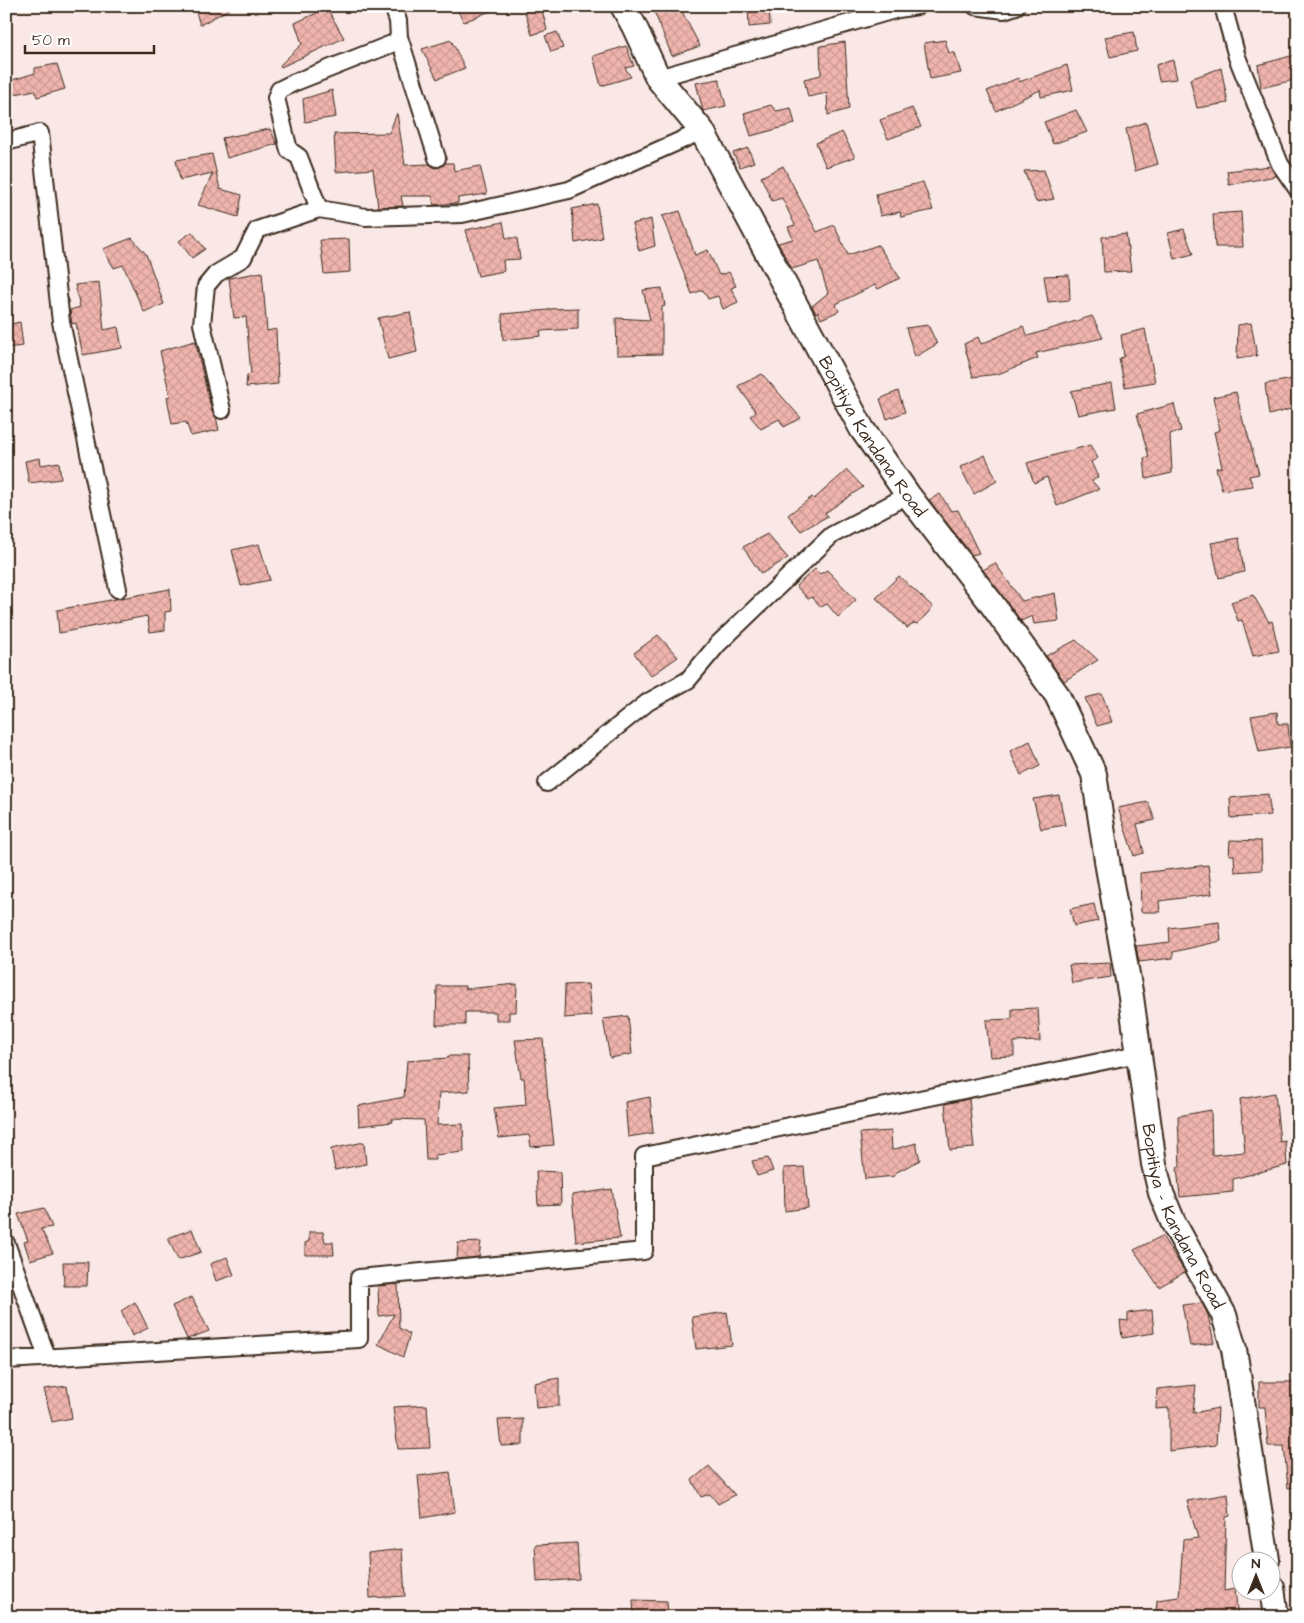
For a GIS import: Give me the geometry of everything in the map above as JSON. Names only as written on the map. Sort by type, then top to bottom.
[{"type":"main road","name":"Bopitiya Kandana Road","points":[[623,6],[658,78],[702,131],[862,430],[908,495],[989,600],[1057,696],[1094,774],[1108,867]]},
{"type":"main road","name":"Bopitiya – Kandana Road","points":[[1108,867],[1131,997],[1154,1164],[1161,1193],[1173,1222],[1224,1315],[1234,1349],[1265,1550]]},
{"type":"main road","points":[[1274,1600],[1276,1617]]},
{"type":"street","points":[[392,6],[398,21],[399,37],[437,158]]},
{"type":"street","points":[[658,78],[898,9],[917,6]]},
{"type":"street","points":[[975,6],[1004,10],[1016,6]]},
{"type":"street","points":[[1223,6],[1237,57],[1280,164],[1298,190]]},
{"type":"street","points":[[319,210],[299,157],[289,150],[276,98],[279,90],[379,50],[394,43],[399,37]]},
{"type":"street","points":[[222,410],[202,324],[206,286],[216,274],[243,258],[257,230],[319,210],[366,217],[462,214],[569,190],[702,131]]},
{"type":"street","points":[[6,142],[40,134],[61,322],[118,589]]},
{"type":"street","points":[[547,782],[648,702],[688,680],[718,644],[832,535],[908,495]]},
{"type":"street","points":[[6,1360],[359,1339],[359,1278],[644,1251],[644,1156],[1138,1054]]},
{"type":"street","points":[[6,1243],[47,1357]]},
{"type":"building","points":[[194,6],[235,6],[200,25]]},
{"type":"building","points":[[455,6],[502,6],[464,22]]},
{"type":"building","points":[[523,6],[541,6],[547,30],[532,35]]},
{"type":"building","points":[[652,6],[679,6],[700,46],[672,56]]},
{"type":"building","points":[[748,6],[769,6],[770,25],[749,27]]},
{"type":"building","points":[[327,8],[344,38],[281,67],[280,65],[302,44],[295,23]]},
{"type":"building","points":[[557,32],[563,48],[551,52],[545,36]]},
{"type":"building","points":[[1134,32],[1137,51],[1110,57],[1105,37]]},
{"type":"building","points":[[451,40],[465,68],[437,79],[422,49]]},
{"type":"building","points":[[945,40],[949,53],[955,53],[961,73],[930,79],[924,43]]},
{"type":"building","points":[[845,42],[849,109],[828,115],[827,93],[808,97],[804,79],[821,75],[820,46]]},
{"type":"building","points":[[626,46],[634,66],[625,68],[631,77],[601,86],[593,56]]},
{"type":"building","points":[[1298,54],[1298,79],[1261,88],[1258,65]]},
{"type":"building","points":[[1173,60],[1177,79],[1159,81],[1156,65]]},
{"type":"building","points":[[57,64],[65,89],[37,97],[35,90],[6,96],[6,82],[35,73],[35,68]]},
{"type":"building","points":[[1067,65],[1073,90],[1041,97],[1040,90],[996,111],[987,91],[1018,78],[1019,82]]},
{"type":"building","points":[[1221,68],[1228,103],[1197,108],[1190,79]]},
{"type":"building","points":[[719,79],[726,106],[703,111],[696,83]]},
{"type":"building","points":[[332,90],[336,117],[305,122],[303,99]]},
{"type":"building","points":[[771,105],[776,111],[791,108],[795,124],[751,136],[744,113]]},
{"type":"building","points":[[912,108],[921,127],[888,139],[880,120]]},
{"type":"building","points":[[1076,110],[1087,132],[1053,144],[1044,122]]},
{"type":"building","points":[[397,113],[405,165],[429,164],[435,168],[445,163],[453,163],[454,171],[480,166],[487,194],[458,198],[458,203],[434,205],[432,196],[401,196],[403,206],[378,207],[373,169],[336,172],[334,134],[389,133]]},
{"type":"building","points":[[1146,122],[1158,164],[1135,171],[1126,129]]},
{"type":"building","points":[[270,129],[277,144],[227,158],[222,138]]},
{"type":"building","points":[[842,132],[855,157],[826,167],[816,143]]},
{"type":"building","points":[[748,148],[754,162],[740,167],[733,153]]},
{"type":"building","points":[[212,154],[220,189],[242,195],[238,217],[198,205],[213,173],[180,180],[176,160]]},
{"type":"building","points":[[783,166],[817,232],[834,225],[848,255],[878,245],[900,278],[878,289],[875,285],[836,304],[839,311],[821,319],[818,312],[816,313],[812,306],[828,293],[818,261],[792,269],[778,243],[793,239],[788,227],[795,225],[782,198],[772,201],[761,177]]},
{"type":"building","points":[[1270,166],[1276,176],[1229,185],[1227,171]]},
{"type":"building","points":[[1044,170],[1054,199],[1036,202],[1024,171]]},
{"type":"building","points":[[923,182],[933,210],[901,217],[900,212],[880,216],[876,194]]},
{"type":"building","points":[[597,204],[602,238],[575,243],[572,209]]},
{"type":"building","points":[[680,211],[695,255],[708,250],[719,275],[729,272],[736,286],[731,288],[738,302],[723,309],[718,296],[708,299],[703,290],[692,294],[662,216]]},
{"type":"building","points":[[1241,212],[1243,247],[1215,247],[1213,214]]},
{"type":"building","points":[[651,219],[655,246],[639,251],[632,224]]},
{"type":"building","points":[[503,222],[506,238],[517,238],[520,259],[503,260],[504,271],[478,276],[466,230]]},
{"type":"building","points":[[1184,229],[1193,254],[1174,259],[1168,233]]},
{"type":"building","points":[[192,232],[205,249],[192,258],[179,241]]},
{"type":"building","points":[[1126,234],[1131,271],[1104,272],[1102,237]]},
{"type":"building","points":[[132,238],[146,254],[164,304],[144,312],[123,265],[114,268],[103,249]]},
{"type":"building","points":[[349,239],[350,272],[324,274],[320,240]]},
{"type":"building","points":[[262,272],[267,331],[276,329],[278,384],[246,387],[247,375],[251,374],[246,317],[234,318],[229,278]]},
{"type":"building","points":[[1069,275],[1070,300],[1048,302],[1044,276]]},
{"type":"building","points":[[99,282],[104,330],[118,327],[122,348],[83,355],[76,323],[72,324],[70,310],[80,307],[75,285]]},
{"type":"building","points":[[662,288],[665,306],[662,307],[662,354],[617,355],[616,318],[650,320],[643,290]]},
{"type":"building","points":[[578,308],[578,329],[540,331],[541,336],[503,340],[502,314]]},
{"type":"building","points":[[410,312],[417,352],[388,359],[378,318]]},
{"type":"building","points":[[1092,316],[1103,338],[1036,353],[1038,358],[998,374],[973,377],[964,344],[978,337],[981,344],[1023,326],[1028,336]]},
{"type":"building","points":[[20,322],[23,346],[6,348],[6,325]]},
{"type":"building","points":[[1251,323],[1257,356],[1237,359],[1238,325]]},
{"type":"building","points":[[928,325],[937,344],[915,357],[906,328]]},
{"type":"building","points":[[1145,329],[1155,382],[1125,387],[1119,359],[1124,356],[1121,335]]},
{"type":"building","points":[[195,341],[212,412],[216,417],[219,430],[191,436],[186,422],[172,424],[167,397],[170,396],[160,351]]},
{"type":"building","points":[[762,374],[801,418],[784,427],[779,419],[761,429],[750,416],[756,412],[738,386]]},
{"type":"building","points":[[1298,378],[1298,407],[1269,415],[1265,384]]},
{"type":"building","points":[[1112,383],[1116,408],[1078,415],[1071,391]]},
{"type":"building","points":[[898,391],[905,412],[887,419],[880,399]]},
{"type":"building","points":[[1236,392],[1259,474],[1249,476],[1253,486],[1222,490],[1216,468],[1222,467],[1214,432],[1220,430],[1213,397]]},
{"type":"building","points":[[1174,404],[1181,431],[1170,434],[1172,473],[1146,479],[1144,458],[1149,457],[1137,414]]},
{"type":"building","points":[[1090,445],[1098,458],[1091,462],[1098,477],[1092,481],[1099,489],[1057,506],[1047,477],[1034,483],[1027,463]]},
{"type":"building","points":[[985,455],[997,481],[974,494],[960,467]]},
{"type":"building","points":[[40,458],[41,465],[59,462],[61,479],[29,483],[25,461]]},
{"type":"building","points":[[847,470],[863,487],[825,513],[828,516],[801,531],[788,515],[812,497],[814,499]]},
{"type":"building","points":[[940,494],[951,511],[958,510],[979,553],[972,555],[929,500]]},
{"type":"building","points":[[767,534],[788,558],[761,574],[743,547]]},
{"type":"building","points":[[1239,538],[1244,572],[1219,578],[1211,543]]},
{"type":"building","points":[[259,544],[270,580],[241,586],[232,550]]},
{"type":"building","points":[[995,563],[1022,601],[1055,593],[1059,621],[1034,624],[1032,616],[1021,621],[983,570]]},
{"type":"building","points":[[815,569],[820,574],[827,570],[856,600],[838,617],[827,604],[821,607],[812,597],[808,599],[796,586]]},
{"type":"building","points":[[899,576],[933,607],[918,624],[914,623],[907,628],[876,598]]},
{"type":"building","points":[[170,589],[171,611],[165,612],[165,630],[150,632],[147,616],[59,633],[57,610]]},
{"type":"building","points":[[1253,595],[1269,622],[1272,621],[1279,651],[1253,656],[1242,620],[1238,621],[1231,602]]},
{"type":"building","points":[[658,635],[678,657],[651,676],[634,653]]},
{"type":"building","points":[[1076,640],[1098,660],[1064,681],[1046,656]]},
{"type":"building","points":[[1102,694],[1112,722],[1097,726],[1085,698]]},
{"type":"building","points":[[1277,712],[1278,724],[1288,724],[1290,747],[1259,752],[1251,716]]},
{"type":"building","points":[[1030,741],[1040,766],[1021,775],[1010,751]]},
{"type":"building","points":[[1268,794],[1271,815],[1231,818],[1230,798]]},
{"type":"building","points":[[1059,795],[1065,825],[1041,829],[1033,799]]},
{"type":"building","points":[[1148,802],[1155,820],[1137,824],[1144,853],[1134,856],[1118,808]]},
{"type":"building","points":[[1230,840],[1261,841],[1262,870],[1235,872],[1234,855],[1229,855]]},
{"type":"building","points":[[1208,865],[1212,894],[1159,901],[1160,912],[1141,912],[1140,873]]},
{"type":"building","points":[[1094,904],[1098,921],[1074,926],[1070,909]]},
{"type":"building","points":[[1219,922],[1221,941],[1173,952],[1173,958],[1139,962],[1136,946],[1170,942],[1169,928]]},
{"type":"building","points":[[1110,963],[1111,977],[1072,983],[1069,965]]},
{"type":"building","points":[[517,984],[516,1012],[509,1012],[509,1020],[496,1020],[496,1012],[465,1012],[465,1025],[436,1025],[437,986],[465,986],[465,989]]},
{"type":"building","points":[[588,984],[591,1016],[564,1018],[565,985]]},
{"type":"building","points":[[1038,1008],[1040,1041],[1014,1042],[1014,1056],[990,1057],[986,1020],[1012,1019],[1012,1009]]},
{"type":"building","points":[[628,1016],[632,1054],[610,1058],[603,1019]]},
{"type":"building","points":[[543,1039],[554,1145],[531,1147],[529,1135],[499,1138],[494,1108],[526,1105],[524,1078],[521,1078],[515,1040]]},
{"type":"building","points":[[448,1056],[468,1056],[469,1091],[439,1093],[437,1125],[463,1124],[464,1152],[435,1155],[435,1160],[426,1160],[424,1120],[392,1119],[393,1122],[359,1126],[358,1106],[404,1097],[407,1061],[448,1058]]},
{"type":"building","points":[[1275,1093],[1280,1142],[1285,1141],[1287,1165],[1233,1179],[1233,1192],[1180,1197],[1177,1167],[1180,1167],[1178,1116],[1211,1110],[1212,1155],[1245,1152],[1240,1099]]},
{"type":"building","points":[[650,1097],[653,1133],[628,1137],[625,1102]]},
{"type":"building","points":[[969,1099],[974,1148],[950,1150],[945,1104]]},
{"type":"building","points":[[891,1131],[892,1150],[916,1143],[920,1160],[895,1173],[895,1176],[865,1179],[860,1133]]},
{"type":"building","points":[[364,1142],[366,1164],[335,1170],[331,1149]]},
{"type":"building","points":[[768,1158],[773,1171],[757,1176],[752,1161]]},
{"type":"building","points":[[804,1167],[808,1208],[785,1211],[784,1168]]},
{"type":"building","points":[[536,1171],[560,1172],[561,1204],[538,1205]]},
{"type":"building","points":[[612,1189],[620,1238],[576,1242],[572,1195]]},
{"type":"building","points":[[44,1208],[52,1227],[41,1229],[53,1253],[30,1260],[24,1242],[28,1241],[18,1214]]},
{"type":"building","points":[[192,1229],[201,1252],[178,1260],[168,1238]]},
{"type":"building","points":[[309,1232],[323,1232],[325,1242],[333,1242],[334,1255],[305,1255],[305,1243],[309,1241]]},
{"type":"building","points":[[1162,1236],[1185,1272],[1159,1287],[1134,1250]]},
{"type":"building","points":[[481,1242],[479,1257],[457,1259],[458,1243]]},
{"type":"building","points":[[227,1257],[234,1275],[216,1281],[210,1264]]},
{"type":"building","points":[[63,1262],[88,1262],[87,1286],[64,1286]]},
{"type":"building","points":[[398,1284],[399,1328],[410,1334],[403,1357],[378,1344],[394,1314],[379,1316],[378,1286]]},
{"type":"building","points":[[192,1297],[209,1331],[187,1339],[172,1306]]},
{"type":"building","points":[[135,1302],[148,1328],[132,1336],[121,1311]]},
{"type":"building","points":[[1202,1303],[1208,1315],[1214,1343],[1190,1346],[1182,1305]]},
{"type":"building","points":[[1152,1310],[1154,1333],[1122,1338],[1120,1320],[1128,1321],[1128,1313]]},
{"type":"building","points":[[727,1312],[732,1345],[696,1349],[692,1317]]},
{"type":"building","points":[[559,1378],[559,1406],[536,1408],[534,1383]]},
{"type":"building","points":[[1259,1382],[1298,1382],[1298,1487],[1288,1488],[1284,1446],[1268,1446],[1265,1407],[1259,1407]]},
{"type":"building","points":[[1196,1385],[1193,1413],[1218,1408],[1216,1445],[1169,1451],[1169,1408],[1156,1409],[1157,1389]]},
{"type":"building","points":[[67,1386],[72,1418],[52,1422],[44,1389]]},
{"type":"building","points":[[427,1405],[430,1448],[398,1449],[393,1407]]},
{"type":"building","points":[[523,1419],[523,1445],[501,1446],[498,1420]]},
{"type":"building","points":[[709,1466],[735,1495],[718,1504],[710,1494],[701,1497],[692,1480]]},
{"type":"building","points":[[450,1472],[455,1512],[422,1518],[418,1476]]},
{"type":"building","points":[[1228,1494],[1230,1516],[1226,1517],[1224,1591],[1232,1590],[1232,1600],[1236,1600],[1238,1617],[1168,1617],[1167,1614],[1156,1615],[1157,1600],[1179,1597],[1183,1540],[1198,1538],[1187,1501]]},
{"type":"building","points":[[577,1543],[579,1579],[537,1582],[535,1545]]},
{"type":"building","points":[[402,1549],[405,1596],[370,1598],[368,1553]]},
{"type":"building","points":[[633,1600],[667,1601],[668,1617],[634,1617]]}]
